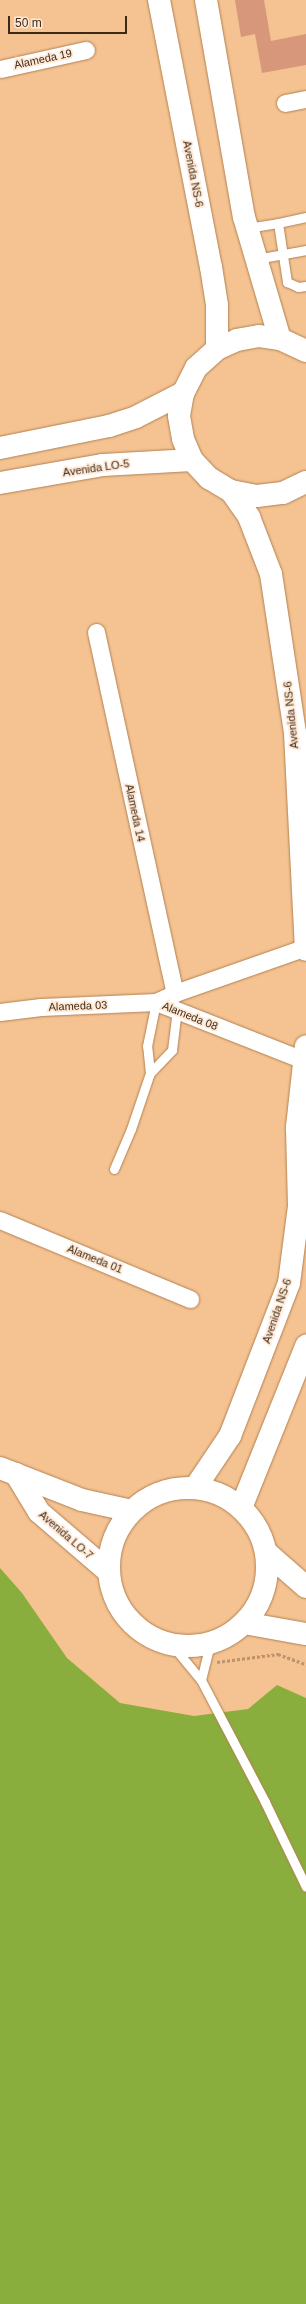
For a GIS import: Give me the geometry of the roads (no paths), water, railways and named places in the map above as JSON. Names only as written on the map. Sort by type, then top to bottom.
[{"type":"street","name":"Avenida NS-6","points":[[158,0],[211,267],[217,306],[217,349]]},
{"type":"street","points":[[206,0],[247,228],[280,339]]},
{"type":"street","name":"Alameda 19","points":[[0,69],[86,50]]},
{"type":"street","points":[[285,103],[306,99]]},
{"type":"street","points":[[306,351],[280,339],[258,336],[237,340],[217,349],[196,368],[183,393],[179,416],[183,439],[192,460],[209,478],[231,491],[263,495],[283,493],[306,482]]},
{"type":"street","points":[[0,448],[109,426],[136,417],[183,393]]},
{"type":"street","name":"Avenida LO-5","points":[[0,483],[103,465],[192,460]]},
{"type":"street","name":"Avenida NS-6","points":[[231,491],[249,517],[271,574],[295,734],[306,948]]},
{"type":"street","name":"Alameda 14","points":[[96,632],[175,993]]},
{"type":"street","name":"Alameda 08","points":[[156,1002],[175,993],[306,948]]},
{"type":"street","name":"Alameda 08","points":[[156,1002],[177,1012],[306,1056]]},
{"type":"street","name":"Alameda 03","points":[[0,1012],[41,1007],[156,1002]]},
{"type":"street","name":"Avenida NS-6","points":[[195,1488],[230,1436],[289,1283],[299,1206],[297,1127],[306,1056]]},
{"type":"street","name":"Alameda 01","points":[[0,1220],[190,1298]]},
{"type":"street","points":[[241,1508],[306,1346]]},
{"type":"street","name":"Avenida LO-7","points":[[8,1471],[82,1500],[132,1511]]},
{"type":"street","name":"Avenida LO-7","points":[[8,1471],[39,1512],[108,1572]]},
{"type":"street","points":[[195,1488],[220,1495],[241,1508],[257,1528],[266,1552],[268,1571],[264,1590],[256,1608],[244,1623],[223,1638],[198,1646],[172,1644],[148,1635],[128,1619],[114,1597],[108,1572],[110,1550],[118,1529],[132,1511],[161,1493],[195,1488]]},
{"type":"street","points":[[266,1552],[306,1587]]},
{"type":"street","points":[[244,1623],[306,1634]]},
{"type":"lane","points":[[247,228],[306,217]]},
{"type":"lane","points":[[278,223],[284,254],[287,282],[298,287],[306,286]]},
{"type":"lane","points":[[255,259],[306,250]]},
{"type":"lane","points":[[150,1073],[147,1046],[156,1002]]},
{"type":"lane","points":[[114,1169],[131,1129],[150,1073],[172,1050],[177,1012]]},
{"type":"lane","points":[[201,1680],[210,1643]]},
{"type":"lane","points":[[172,1644],[201,1680],[265,1802],[306,1887]]}]
